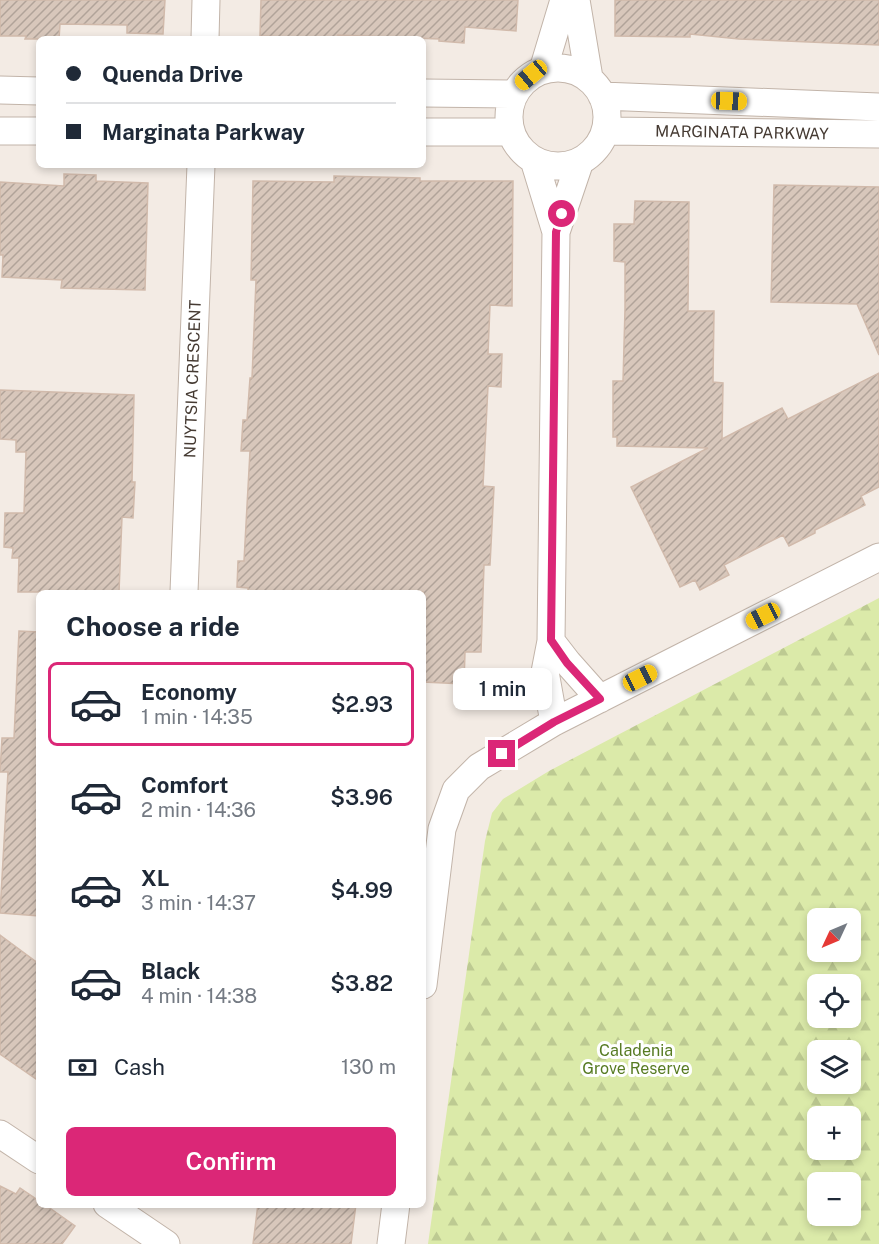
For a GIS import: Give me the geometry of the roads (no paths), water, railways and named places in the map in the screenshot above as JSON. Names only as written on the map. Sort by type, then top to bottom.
[{"type":"street","points":[[205,36],[206,0]]},
{"type":"street","points":[[564,0],[543,70],[526,79],[514,94],[509,106],[510,132],[524,153],[549,166],[565,166],[580,161],[591,154],[600,143],[606,130],[606,107],[596,87],[576,0]]},
{"type":"street","name":"MARGINATA PARKWAY","points":[[543,70],[567,68],[596,87],[879,107]]},
{"type":"street","points":[[0,90],[36,91]]},
{"type":"street","points":[[426,93],[514,94]]},
{"type":"street","name":"MARGINATA PARKWAY","points":[[606,130],[879,134]]},
{"type":"street","points":[[0,131],[36,131]]},
{"type":"street","points":[[426,132],[510,132]]},
{"type":"street","points":[[534,160],[556,232],[551,640],[545,672],[554,722]]},
{"type":"street","points":[[556,232],[580,161]]},
{"type":"street","name":"NUYTSIA CRESCENT","points":[[184,590],[201,168]]},
{"type":"street","points":[[426,955],[442,829],[456,790],[479,767],[554,722],[879,557]]},
{"type":"street","points":[[551,640],[567,663],[600,699]]},
{"type":"street","points":[[0,1134],[36,1158]]},
{"type":"street","points":[[113,1208],[166,1244]]},
{"type":"street","points":[[391,1244],[396,1208]]},
{"type":"park label","name":"Caladenia Grove Reserve","points":[[636,1059]]}]
